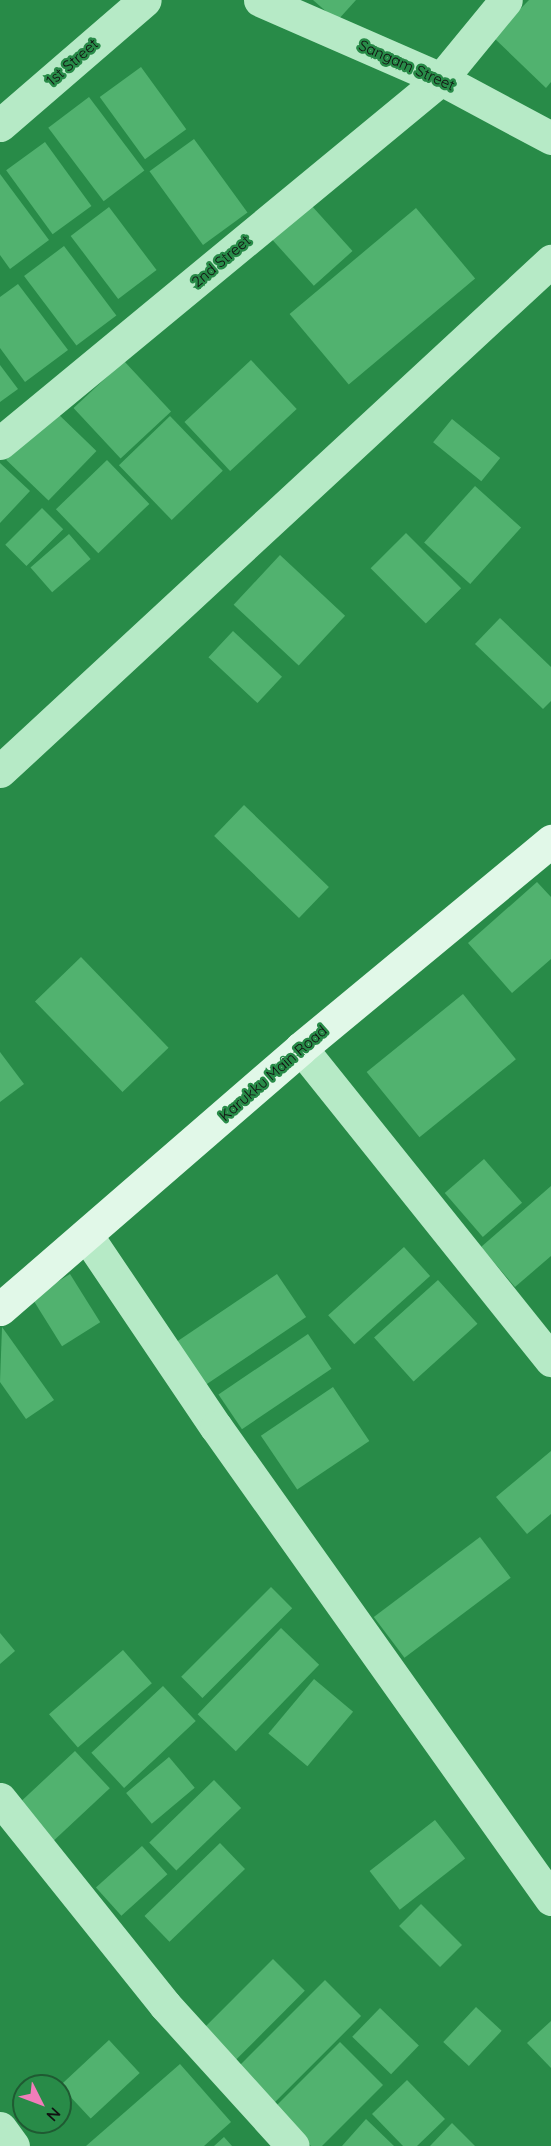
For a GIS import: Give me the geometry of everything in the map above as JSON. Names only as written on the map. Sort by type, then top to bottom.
[{"type":"main road","name":"Karukku Main Road","points":[[0,1310],[301,1048],[548,851]]},
{"type":"street","name":"1st Street","points":[[0,125],[145,0]]},
{"type":"street","name":"Sangam Street","points":[[260,0],[441,79],[551,138]]},
{"type":"street","name":"2nd Street","points":[[0,443],[441,79],[507,0]]},
{"type":"street","points":[[0,771],[551,261]]},
{"type":"street","points":[[301,1048],[551,1360]]},
{"type":"street","points":[[87,1236],[216,1427],[551,1899]]},
{"type":"street","points":[[0,1799],[165,2005],[293,2146]]},
{"type":"street","points":[[0,2128],[13,2146]]},
{"type":"building","points":[[313,0],[356,0],[337,21]]},
{"type":"building","points":[[529,0],[551,0],[551,82],[546,88],[493,37]]},
{"type":"building","points":[[141,67],[186,129],[145,159],[100,97]]},
{"type":"building","points":[[89,97],[144,170],[104,201],[48,128]]},
{"type":"building","points":[[194,139],[247,213],[203,245],[150,171]]},
{"type":"building","points":[[45,142],[91,206],[53,234],[6,170]]},
{"type":"building","points":[[0,174],[49,240],[10,269],[0,255]]},
{"type":"building","points":[[311,205],[352,251],[314,286],[272,240]]},
{"type":"building","points":[[109,207],[157,270],[118,299],[71,236]]},
{"type":"building","points":[[416,208],[475,278],[349,385],[290,314]]},
{"type":"building","points":[[64,246],[116,315],[76,346],[24,276]]},
{"type":"building","points":[[18,284],[68,350],[25,382],[0,348],[0,297]]},
{"type":"building","points":[[251,360],[297,409],[230,471],[184,422]]},
{"type":"building","points":[[124,361],[171,411],[121,459],[74,408]]},
{"type":"building","points":[[0,365],[18,389],[0,402]]},
{"type":"building","points":[[54,410],[96,451],[49,501],[6,460]]},
{"type":"building","points":[[170,416],[223,471],[172,520],[119,465]]},
{"type":"building","points":[[452,419],[500,458],[481,481],[433,442]]},
{"type":"building","points":[[107,460],[149,504],[98,553],[56,509]]},
{"type":"building","points":[[0,463],[30,491],[0,523]]},
{"type":"building","points":[[475,486],[521,527],[470,584],[424,542]]},
{"type":"building","points":[[42,508],[63,529],[26,566],[5,545]]},
{"type":"building","points":[[406,533],[461,588],[426,624],[371,568]]},
{"type":"building","points":[[69,534],[91,559],[52,592],[31,567]]},
{"type":"building","points":[[280,555],[345,616],[299,665],[234,605]]},
{"type":"building","points":[[500,618],[551,667],[551,701],[543,709],[475,644]]},
{"type":"building","points":[[233,631],[282,677],[257,703],[208,657]]},
{"type":"building","points":[[244,805],[329,887],[299,918],[214,836]]},
{"type":"building","points":[[537,882],[551,897],[551,959],[512,993],[468,943]]},
{"type":"building","points":[[81,957],[169,1048],[122,1092],[35,1001]]},
{"type":"building","points":[[463,994],[516,1059],[419,1137],[367,1072]]},
{"type":"building","points":[[0,1052],[24,1084],[0,1102]]},
{"type":"building","points":[[484,1159],[522,1203],[483,1237],[445,1193]]},
{"type":"building","points":[[551,1186],[551,1256],[515,1287],[481,1247]]},
{"type":"building","points":[[404,1247],[430,1276],[354,1344],[328,1315]]},
{"type":"building","points":[[70,1274],[100,1322],[62,1346],[32,1298]]},
{"type":"building","points":[[277,1274],[306,1317],[195,1392],[166,1349]]},
{"type":"building","points":[[438,1280],[477,1324],[414,1381],[374,1338]]},
{"type":"building","points":[[2,1327],[54,1400],[26,1419],[0,1382]]},
{"type":"building","points":[[308,1334],[331,1369],[242,1429],[218,1394]]},
{"type":"building","points":[[333,1387],[369,1441],[297,1490],[261,1436]]},
{"type":"building","points":[[551,1451],[551,1514],[527,1534],[496,1497]]},
{"type":"building","points":[[480,1537],[511,1578],[404,1658],[374,1617]]},
{"type":"building","points":[[271,1587],[292,1608],[202,1698],[181,1677]]},
{"type":"building","points":[[281,1628],[319,1665],[236,1751],[198,1714]]},
{"type":"building","points":[[0,1633],[15,1651],[0,1664]]},
{"type":"building","points":[[123,1650],[152,1683],[78,1748],[49,1714]]},
{"type":"building","points":[[314,1679],[353,1712],[307,1766],[268,1733]]},
{"type":"building","points":[[163,1686],[196,1721],[124,1788],[91,1753]]},
{"type":"building","points":[[75,1751],[110,1788],[47,1847],[12,1810]]},
{"type":"building","points":[[169,1757],[195,1788],[152,1824],[126,1793]]},
{"type":"building","points":[[214,1780],[241,1808],[176,1871],[149,1843]]},
{"type":"building","points":[[435,1820],[465,1859],[400,1910],[370,1871]]},
{"type":"building","points":[[220,1843],[245,1869],[169,1942],[144,1916]]},
{"type":"building","points":[[142,1846],[167,1874],[121,1916],[96,1887]]},
{"type":"building","points":[[421,1904],[462,1945],[440,1967],[399,1926]]},
{"type":"building","points":[[273,1959],[305,1991],[233,2062],[202,2030]]},
{"type":"building","points":[[325,1980],[361,2016],[273,2104],[237,2068]]},
{"type":"building","points":[[476,2007],[502,2031],[469,2066],[443,2042]]},
{"type":"building","points":[[380,2008],[419,2046],[391,2074],[352,2037]]},
{"type":"building","points":[[551,2021],[551,2068],[527,2043]]},
{"type":"building","points":[[109,2040],[140,2073],[91,2119],[72,2099],[72,2075]]},
{"type":"building","points":[[340,2042],[383,2085],[322,2146],[311,2146],[273,2109]]},
{"type":"building","points":[[180,2064],[231,2122],[204,2146],[86,2146]]},
{"type":"building","points":[[407,2080],[445,2119],[417,2146],[403,2146],[372,2114]]},
{"type":"building","points":[[366,2119],[394,2146],[342,2146]]},
{"type":"building","points":[[452,2123],[475,2146],[430,2146]]},
{"type":"building","points":[[224,2137],[232,2146],[214,2146]]}]
